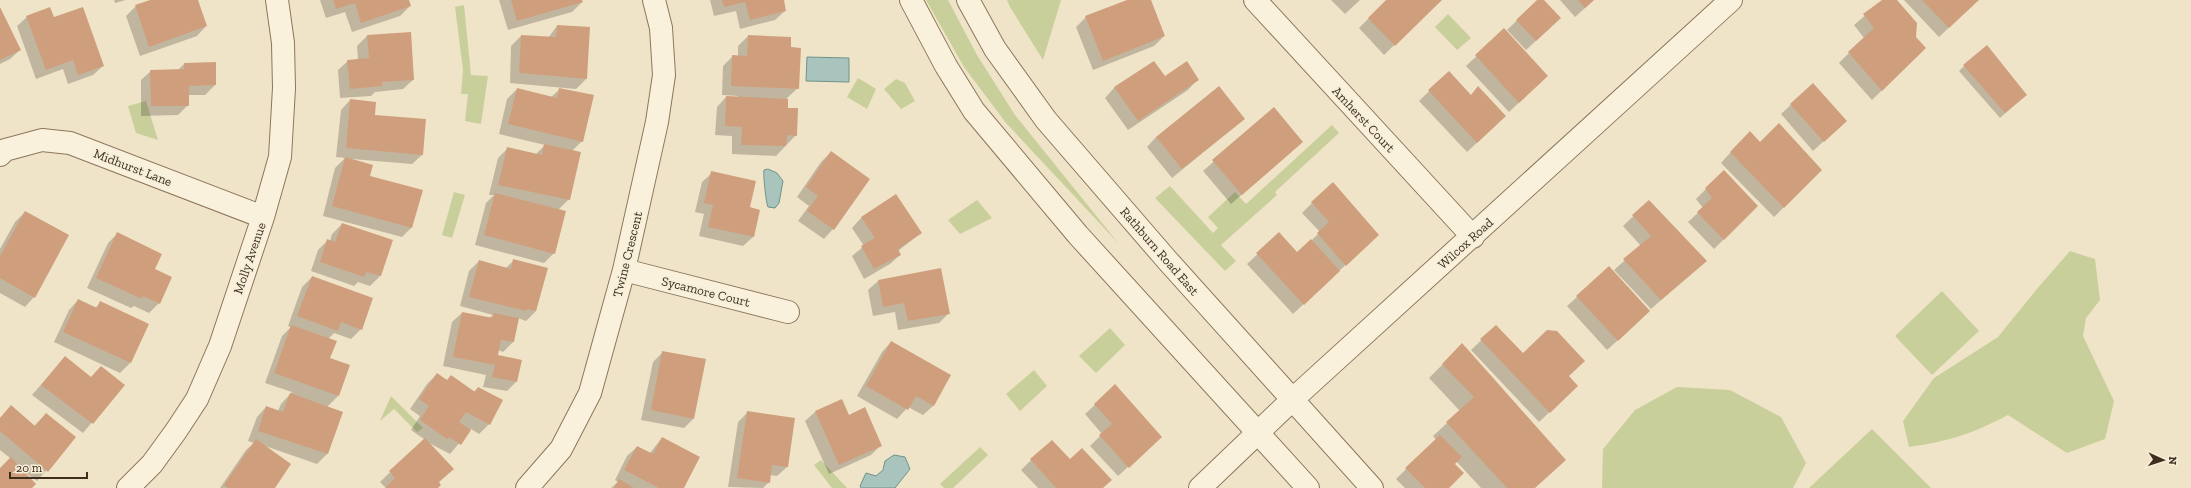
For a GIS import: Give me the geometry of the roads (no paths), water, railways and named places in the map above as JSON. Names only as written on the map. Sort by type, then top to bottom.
[{"type":"street","name":"Molly Avenue","points":[[128,488],[152,464],[197,399],[220,346],[263,217],[280,157],[284,88],[283,43],[277,0]]},
{"type":"street","name":"Twine Crescent","points":[[527,488],[561,449],[590,393],[624,270],[657,122],[664,75],[661,28],[654,0]]},
{"type":"street","points":[[911,0],[946,66],[974,111],[1078,235],[1308,488]]},
{"type":"street","name":"Rathburn Road East","points":[[968,0],[995,49],[1046,120],[1167,260],[1372,488]]},
{"type":"street","name":"Amherst Court","points":[[1255,0],[1472,237]]},
{"type":"street","name":"Wilcox Road","points":[[1200,488],[1293,399],[1731,0]]},
{"type":"street","name":"Midhurst Lane","points":[[0,155],[5,150],[42,140],[70,144],[263,217]]},
{"type":"street","name":"Sycamore Court","points":[[624,270],[788,312]]},
{"type":"water","points":[[807,57],[849,58],[849,82],[806,81]]},
{"type":"water","points":[[768,169],[777,173],[783,181],[779,203],[775,208],[768,207],[766,200],[764,170]]},
{"type":"water","points":[[894,455],[905,457],[910,469],[895,488],[861,488],[860,486],[866,473],[876,476],[883,470],[885,461]]}]
